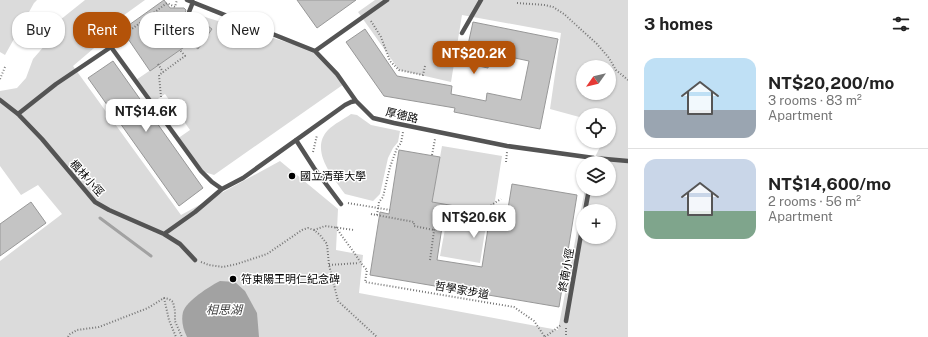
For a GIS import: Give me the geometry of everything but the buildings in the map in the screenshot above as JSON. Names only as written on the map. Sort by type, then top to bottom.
[{"type":"lane","name":"厚德路","points":[[187,0],[315,51],[337,74],[356,101],[373,118],[507,146],[594,158],[628,161]]},
{"type":"lane","points":[[315,51],[387,0]]},
{"type":"lane","points":[[462,32],[481,0]]},
{"type":"lane","points":[[189,12],[193,2]]},
{"type":"lane","points":[[18,114],[56,84],[111,47],[201,171],[222,189]]},
{"type":"lane","name":"楓林小徑","points":[[0,100],[18,114],[42,138],[95,202],[109,210],[164,234],[180,244],[195,260]]},
{"type":"lane","points":[[164,234],[195,212],[222,189],[243,178],[345,105],[356,101]]},
{"type":"lane","points":[[296,140],[314,168],[341,204]]},
{"type":"lane","name":"終南小徑","points":[[566,321],[579,244]]},
{"type":"path","points":[[131,30],[168,3],[175,8],[177,0]]},
{"type":"path","points":[[518,3],[545,4],[564,14],[597,44],[609,58],[616,70],[628,80]]},
{"type":"path","points":[[367,14],[382,37],[390,62],[399,70],[423,75],[425,66]]},
{"type":"path","points":[[161,97],[159,75],[185,56],[180,50]]},
{"type":"path","points":[[158,64],[163,72]]},
{"type":"path","points":[[0,79],[4,67]]},
{"type":"path","points":[[432,155],[436,136]]},
{"type":"path","points":[[377,215],[379,202],[383,197],[387,185],[390,167],[397,148],[401,143],[402,137]]},
{"type":"path","points":[[506,162],[508,149]]},
{"type":"path","points":[[485,216],[491,205],[501,199]]},
{"type":"path","points":[[341,204],[347,203],[390,210]]},
{"type":"path","points":[[430,260],[438,209],[497,218]]},
{"type":"path","points":[[371,214],[414,222],[414,226],[434,230]]},
{"type":"path","points":[[314,230],[325,226],[354,230]]},
{"type":"path","points":[[329,265],[359,263],[355,254],[336,227]]},
{"type":"path","points":[[195,260],[209,265],[223,267],[237,264],[267,254],[302,230],[308,228],[314,230],[327,244],[329,265],[338,301],[377,337]]},
{"type":"path","name":"哲學家步道","points":[[359,263],[367,270],[365,282],[514,307],[534,321],[545,337]]},
{"type":"path","points":[[164,298],[169,320],[176,337]]},
{"type":"path","points":[[68,337],[77,330],[99,327],[148,308],[164,298],[173,302],[176,312],[176,321],[182,337]]},
{"type":"path","points":[[545,337],[566,321]]},
{"type":"shaded area","points":[[0,0],[37,0],[29,12],[12,12],[12,42],[5,55],[0,52]]},
{"type":"shaded area","points":[[85,0],[145,0],[128,12],[73,12],[73,48],[94,48],[73,66],[181,215],[280,161],[338,209],[336,250],[363,255],[359,293],[558,330],[576,236],[576,244],[616,244],[616,204],[582,204],[584,196],[616,196],[616,156],[596,156],[600,148],[616,148],[616,108],[576,108],[576,116],[550,109],[561,33],[462,15],[451,82],[399,70],[358,12],[375,0],[628,0],[628,337],[0,337],[0,261],[62,214],[38,185],[21,195],[0,166],[0,91],[17,88],[26,78],[33,59],[43,48],[65,48],[65,16]]},
{"type":"shaded area","points":[[209,18],[217,21],[217,48],[274,48],[274,38],[315,51],[344,84],[214,175],[201,171],[177,139],[190,130],[165,94],[152,103],[136,80],[183,48],[209,48],[209,33],[212,29],[209,27]]},
{"type":"shaded area","points":[[351,114],[357,115],[371,125],[400,131],[398,142],[388,158],[380,194],[373,201],[345,194],[329,172],[322,155],[321,146],[323,138],[328,130]]},
{"type":"shaded area","points":[[442,146],[502,156],[493,213],[432,202]]},
{"type":"shaded area","points":[[447,218],[486,225],[480,263],[440,256]]},
{"type":"water","name":"相思湖","points":[[220,281],[235,282],[245,291],[257,313],[259,337],[187,337],[182,322],[182,315],[185,308],[199,294]]},
{"type":"waterway","points":[[100,218],[151,256]]},
{"type":"place","name":"國立清華大學","points":[[292,176]]},
{"type":"place","name":"符東陽王明仁紀念碑","points":[[233,279]]}]
